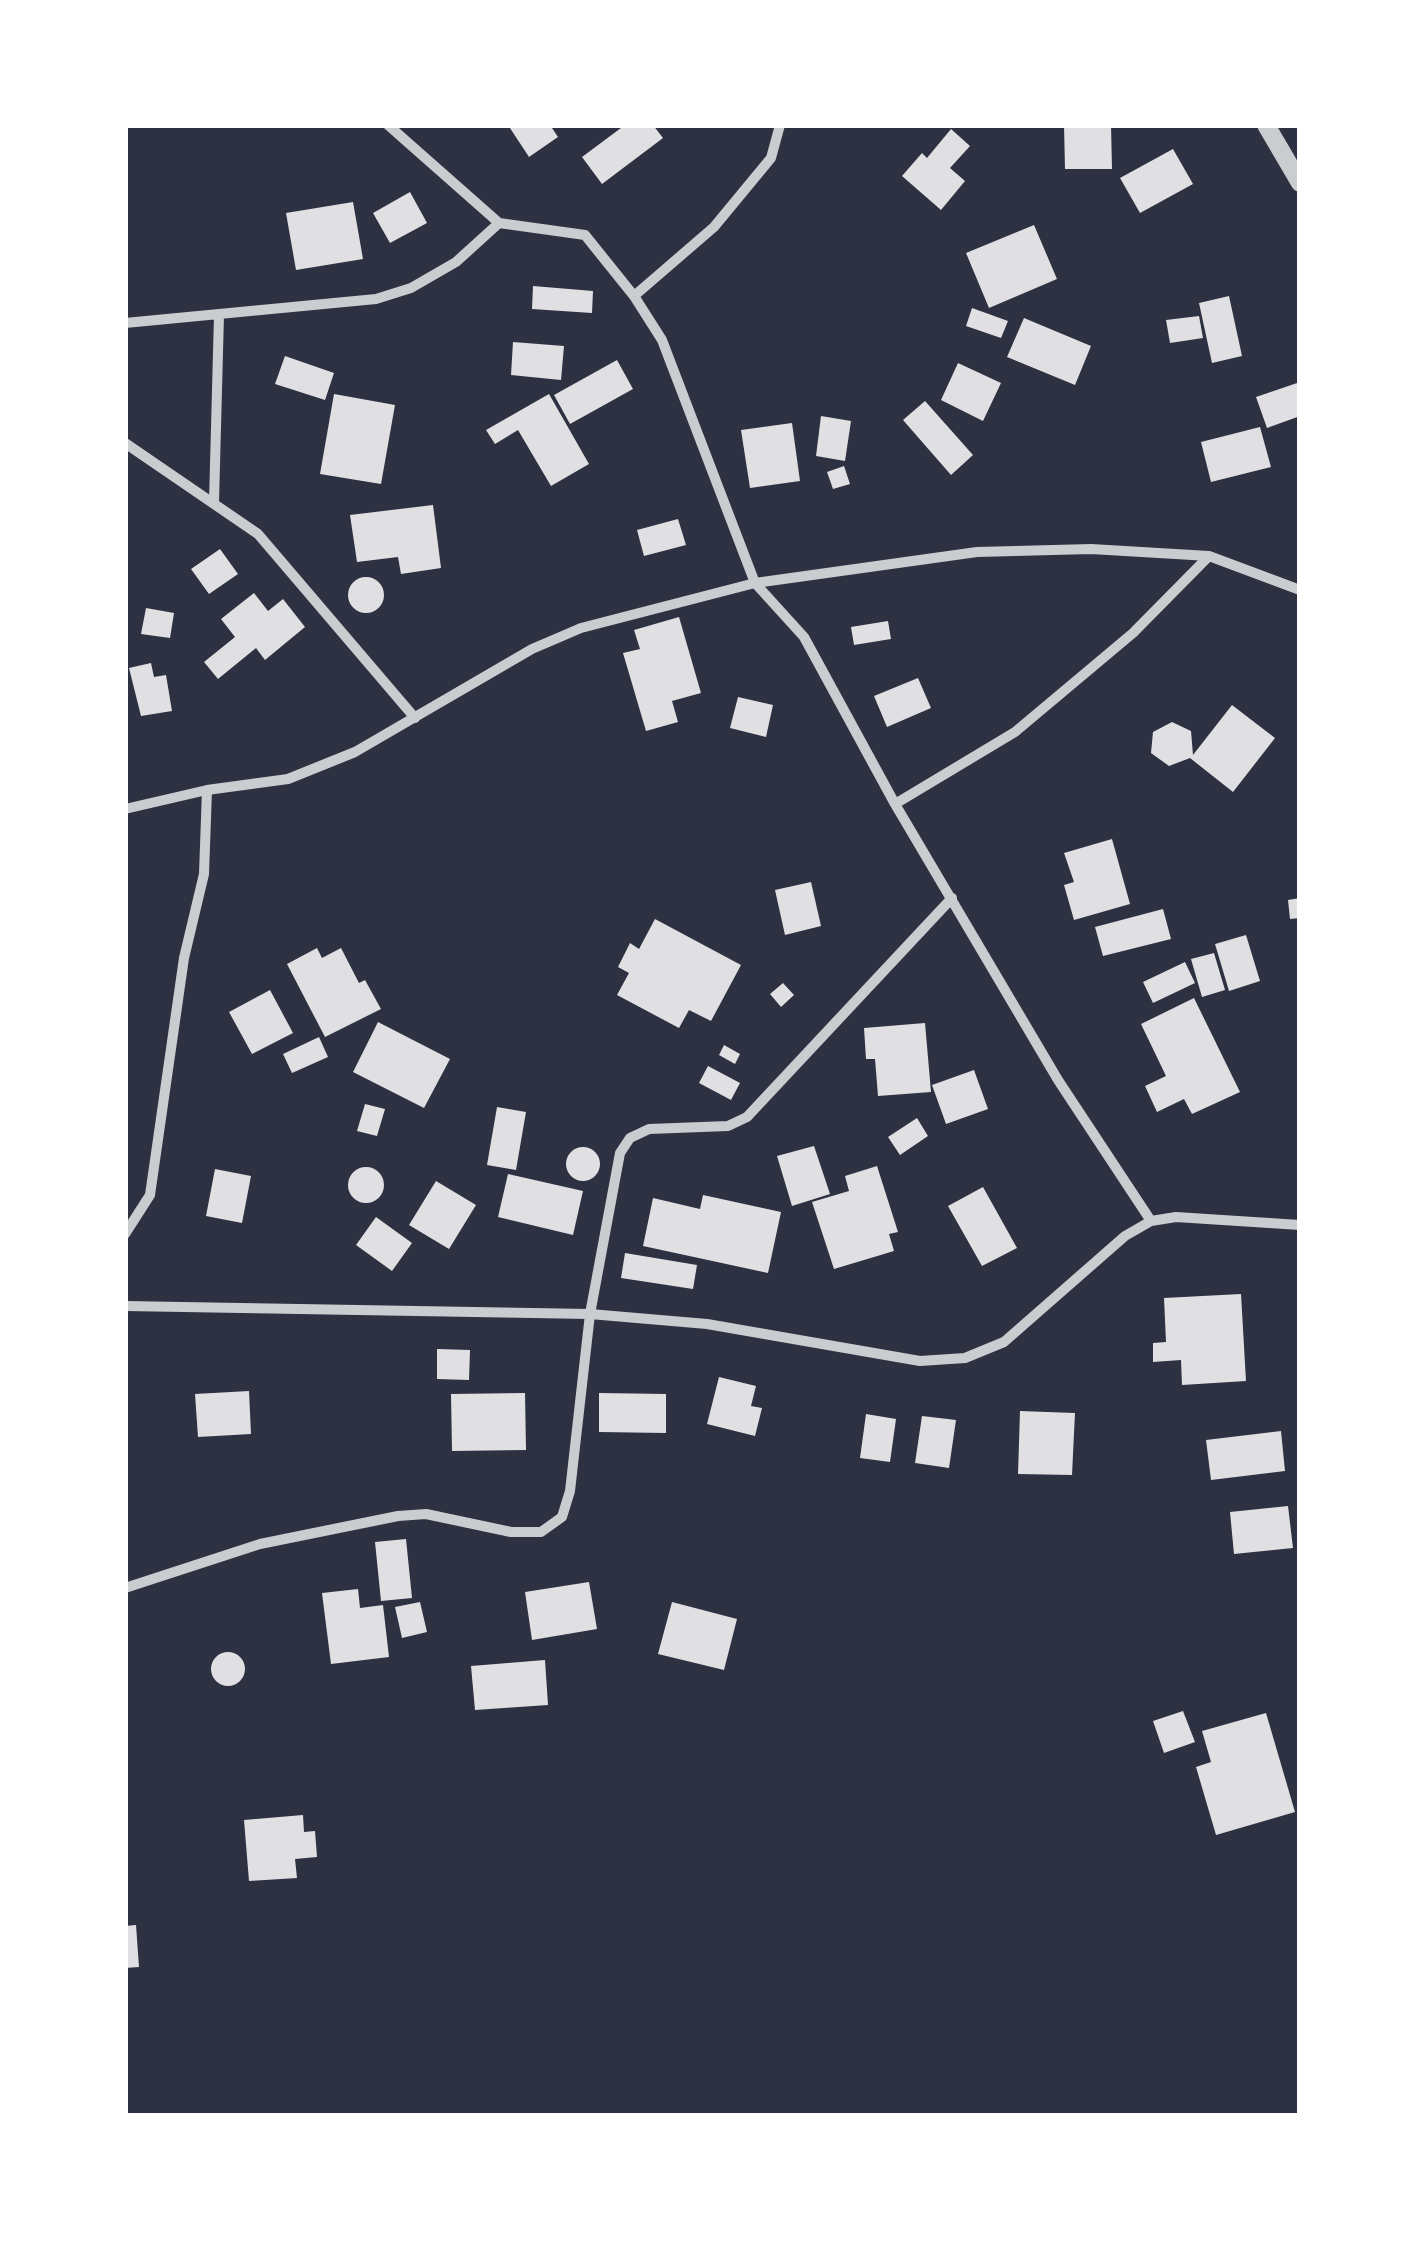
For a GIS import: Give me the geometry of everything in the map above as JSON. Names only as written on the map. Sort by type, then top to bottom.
[{"type":"street","points":[[388,125],[499,223],[585,235],[634,296],[662,340],[755,582],[804,637],[895,804],[1058,1080],[1150,1221]]},
{"type":"street","points":[[634,296],[714,227],[771,158],[780,125]]},
{"type":"street","points":[[1266,125],[1300,183]]},
{"type":"street","points":[[125,323],[332,306],[411,288],[456,262],[499,223]]},
{"type":"street","points":[[214,502],[220,315]]},
{"type":"street","points":[[125,443],[258,534],[415,718]]},
{"type":"street","points":[[125,809],[207,790],[288,779],[356,752],[532,649],[581,628],[755,582],[977,552],[1091,550],[1209,556],[1300,590]]},
{"type":"street","points":[[895,804],[1015,732],[1133,633],[1209,556]]},
{"type":"street","points":[[125,1234],[150,1195],[161,1093],[192,914],[204,874],[207,790]]},
{"type":"street","points":[[125,1588],[260,1544],[398,1516],[426,1514],[511,1532],[541,1532],[562,1517],[570,1491],[590,1314],[620,1152],[630,1138],[649,1130],[728,1126],[747,1116],[952,898]]},
{"type":"street","points":[[125,1306],[590,1314],[707,1324],[920,1361],[965,1358],[1004,1342],[1124,1236],[1150,1221],[1176,1217],[1300,1225]]},
{"type":"building","points":[[508,125],[556,125],[552,128],[558,137],[529,157]]},
{"type":"building","points":[[625,125],[653,125],[663,138],[602,184],[582,157]]},
{"type":"building","points":[[1064,125],[1111,125],[1112,169],[1065,169]]},
{"type":"building","points":[[951,129],[970,146],[950,168],[965,181],[941,210],[902,176],[922,153],[927,158]]},
{"type":"building","points":[[1173,149],[1193,184],[1140,213],[1120,178]]},
{"type":"building","points":[[410,192],[427,223],[390,243],[373,213]]},
{"type":"building","points":[[353,202],[363,259],[296,270],[286,213]]},
{"type":"building","points":[[1034,225],[1057,279],[989,308],[966,253]]},
{"type":"building","points":[[533,286],[593,291],[592,313],[532,309]]},
{"type":"building","points":[[1229,296],[1242,356],[1212,363],[1199,303]]},
{"type":"building","points":[[972,308],[1008,321],[1001,338],[966,326]]},
{"type":"building","points":[[1199,316],[1203,338],[1170,343],[1166,320]]},
{"type":"building","points":[[1024,318],[1091,346],[1075,385],[1007,357]]},
{"type":"building","points":[[513,342],[564,346],[561,380],[511,375]]},
{"type":"building","points":[[285,356],[334,373],[325,400],[275,384]]},
{"type":"building","points":[[617,360],[633,389],[570,424],[554,395]]},
{"type":"building","points":[[958,363],[1001,383],[983,421],[941,400]]},
{"type":"building","points":[[1300,382],[1300,416],[1267,428],[1256,397]]},
{"type":"building","points":[[334,394],[395,405],[381,484],[320,474]]},
{"type":"building","points":[[549,394],[589,464],[551,486],[518,430],[495,444],[486,430]]},
{"type":"building","points":[[925,401],[973,455],[951,475],[903,420]]},
{"type":"building","points":[[821,416],[851,421],[845,461],[816,456]]},
{"type":"building","points":[[792,423],[800,481],[750,488],[741,430]]},
{"type":"building","points":[[1260,427],[1271,467],[1211,482],[1201,442]]},
{"type":"building","points":[[844,466],[850,484],[833,489],[827,472]]},
{"type":"building","points":[[433,505],[441,568],[401,574],[398,557],[357,562],[350,515]]},
{"type":"building","points":[[678,519],[686,545],[644,556],[637,530]]},
{"type":"building","points":[[220,549],[238,574],[209,594],[191,569]]},
{"type":"building","points":[[366,577],[379,582],[384,595],[379,608],[366,613],[353,608],[348,595],[353,582]]},
{"type":"building","points":[[254,593],[268,611],[283,599],[305,627],[265,660],[256,648],[218,679],[204,662],[235,637],[221,619]]},
{"type":"building","points":[[146,608],[174,613],[170,638],[141,634]]},
{"type":"building","points":[[679,617],[701,693],[672,701],[678,722],[646,731],[623,653],[640,649],[634,630]]},
{"type":"building","points":[[888,621],[891,639],[854,645],[851,627]]},
{"type":"building","points":[[151,663],[154,677],[166,675],[172,711],[141,716],[129,668]]},
{"type":"building","points":[[918,678],[931,708],[887,727],[874,696]]},
{"type":"building","points":[[738,697],[773,705],[766,737],[730,728]]},
{"type":"building","points":[[1232,705],[1275,738],[1233,792],[1190,758],[1169,766],[1151,753],[1153,732],[1172,722],[1191,731],[1193,755]]},
{"type":"building","points":[[1112,839],[1130,904],[1074,920],[1064,885],[1074,882],[1064,853]]},
{"type":"building","points":[[811,882],[821,926],[785,935],[775,890]]},
{"type":"building","points":[[1300,898],[1300,918],[1290,919],[1288,900]]},
{"type":"building","points":[[1163,909],[1171,939],[1103,956],[1095,927]]},
{"type":"building","points":[[655,919],[741,965],[711,1021],[689,1010],[679,1028],[617,995],[629,973],[618,967],[630,943],[639,949]]},
{"type":"building","points":[[1246,935],[1260,981],[1229,991],[1215,944]]},
{"type":"building","points":[[317,948],[322,958],[341,948],[359,983],[365,980],[381,1009],[325,1037],[287,964]]},
{"type":"building","points":[[1214,953],[1225,990],[1202,997],[1191,959]]},
{"type":"building","points":[[1185,962],[1195,983],[1153,1003],[1143,982]]},
{"type":"building","points":[[783,983],[794,995],[781,1007],[770,994]]},
{"type":"building","points":[[270,990],[293,1033],[252,1054],[229,1012]]},
{"type":"building","points":[[1194,998],[1240,1092],[1192,1114],[1184,1099],[1157,1112],[1145,1086],[1166,1076],[1141,1024]]},
{"type":"building","points":[[378,1022],[450,1059],[424,1108],[353,1072]]},
{"type":"building","points":[[925,1023],[931,1092],[878,1096],[875,1059],[866,1059],[864,1028]]},
{"type":"building","points":[[319,1037],[328,1057],[292,1073],[283,1054]]},
{"type":"building","points":[[724,1045],[740,1054],[735,1064],[719,1055]]},
{"type":"building","points":[[708,1066],[740,1083],[731,1100],[699,1083]]},
{"type":"building","points":[[974,1070],[988,1109],[946,1124],[932,1085]]},
{"type":"building","points":[[365,1104],[385,1109],[377,1136],[357,1131]]},
{"type":"building","points":[[497,1107],[526,1112],[516,1170],[487,1165]]},
{"type":"building","points":[[917,1118],[928,1136],[900,1155],[888,1137]]},
{"type":"building","points":[[814,1146],[830,1194],[792,1206],[777,1156]]},
{"type":"building","points":[[583,1147],[595,1152],[600,1164],[595,1176],[583,1181],[571,1176],[566,1164],[571,1152]]},
{"type":"building","points":[[877,1166],[898,1232],[889,1234],[894,1251],[834,1269],[812,1202],[849,1191],[845,1176]]},
{"type":"building","points":[[366,1167],[379,1172],[384,1185],[379,1198],[366,1203],[353,1198],[348,1185],[353,1172]]},
{"type":"building","points":[[215,1169],[251,1176],[242,1223],[206,1216]]},
{"type":"building","points":[[508,1174],[583,1191],[573,1235],[498,1217]]},
{"type":"building","points":[[436,1181],[476,1205],[449,1249],[409,1225]]},
{"type":"building","points":[[983,1187],[1017,1248],[982,1266],[948,1206]]},
{"type":"building","points":[[703,1195],[781,1212],[768,1273],[643,1246],[653,1198],[700,1209]]},
{"type":"building","points":[[376,1217],[412,1243],[392,1271],[356,1245]]},
{"type":"building","points":[[625,1253],[697,1265],[693,1289],[621,1278]]},
{"type":"building","points":[[1241,1294],[1246,1381],[1182,1385],[1181,1360],[1153,1362],[1153,1343],[1166,1342],[1164,1298]]},
{"type":"building","points":[[437,1349],[470,1350],[469,1380],[437,1379]]},
{"type":"building","points":[[719,1377],[756,1386],[751,1406],[762,1408],[755,1436],[707,1424]]},
{"type":"building","points":[[249,1391],[251,1434],[198,1437],[195,1394]]},
{"type":"building","points":[[525,1393],[526,1450],[452,1451],[451,1394]]},
{"type":"building","points":[[599,1393],[666,1394],[666,1433],[599,1432]]},
{"type":"building","points":[[1020,1411],[1075,1413],[1072,1475],[1018,1474]]},
{"type":"building","points":[[866,1414],[896,1419],[890,1462],[860,1458]]},
{"type":"building","points":[[922,1416],[956,1420],[949,1468],[915,1463]]},
{"type":"building","points":[[1281,1431],[1285,1471],[1211,1480],[1206,1440]]},
{"type":"building","points":[[1288,1506],[1293,1548],[1234,1554],[1230,1512]]},
{"type":"building","points":[[406,1539],[412,1598],[381,1601],[375,1542]]},
{"type":"building","points":[[589,1582],[597,1629],[532,1640],[525,1592]]},
{"type":"building","points":[[358,1589],[360,1608],[383,1605],[389,1657],[331,1664],[322,1593]]},
{"type":"building","points":[[420,1602],[427,1632],[402,1638],[395,1607]]},
{"type":"building","points":[[672,1602],[737,1619],[724,1670],[658,1654]]},
{"type":"building","points":[[228,1652],[240,1657],[245,1669],[240,1681],[228,1686],[216,1681],[211,1669],[216,1657]]},
{"type":"building","points":[[545,1660],[548,1705],[475,1710],[471,1666]]},
{"type":"building","points":[[1183,1711],[1195,1742],[1164,1753],[1153,1721]]},
{"type":"building","points":[[1266,1713],[1295,1812],[1216,1835],[1196,1767],[1211,1762],[1202,1731]]},
{"type":"building","points":[[303,1815],[304,1832],[315,1831],[317,1857],[295,1859],[297,1878],[249,1881],[244,1820]]},
{"type":"building","points":[[136,1925],[139,1967],[125,1968],[125,1926]]}]
